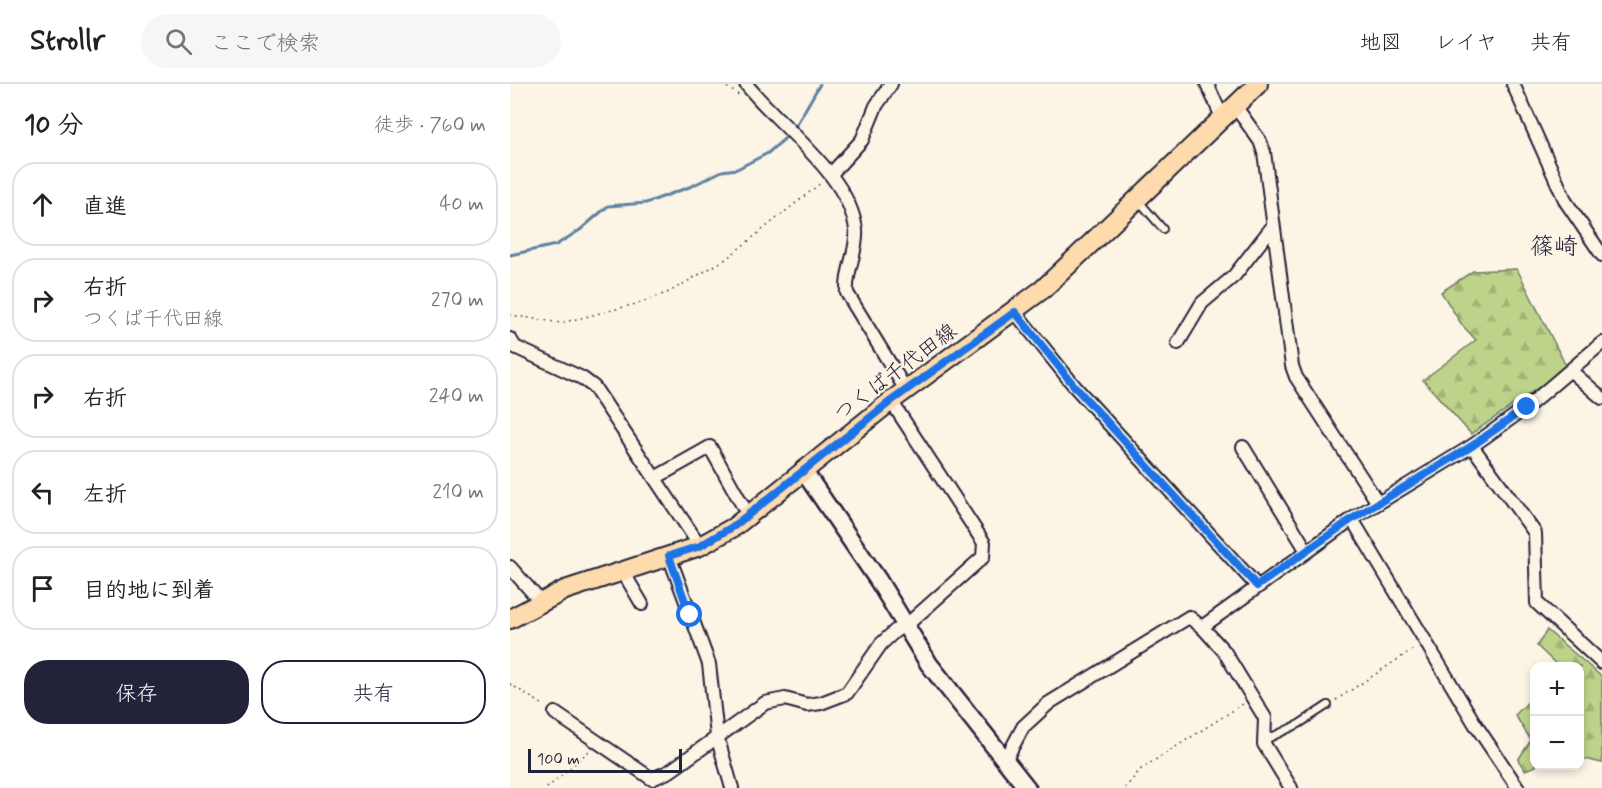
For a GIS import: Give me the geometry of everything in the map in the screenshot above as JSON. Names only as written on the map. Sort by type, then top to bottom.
[{"type":"main road","name":"つくば千代田線","points":[[511,615],[540,601],[622,570],[700,546],[718,537],[898,395],[1015,312],[1072,263],[1258,84]]},
{"type":"street","points":[[555,713],[652,779],[670,771],[765,703],[785,699],[807,705],[821,703],[847,693],[881,644],[905,623],[910,622],[983,558],[984,543],[898,395],[847,293],[846,280],[856,232],[852,213],[831,174],[747,84]]},
{"type":"street","points":[[831,174],[862,140],[876,106],[891,84]]},
{"type":"street","points":[[1207,84],[1228,111],[1260,141],[1264,152],[1292,366],[1296,377],[1378,503]]},
{"type":"street","points":[[1513,84],[1566,202],[1602,255]]},
{"type":"street","points":[[1178,343],[1202,303],[1234,276],[1273,226]]},
{"type":"street","points":[[1015,312],[1076,388],[1257,586]]},
{"type":"street","points":[[510,339],[515,347],[582,378],[594,387],[607,403],[700,546]]},
{"type":"street","points":[[1202,627],[1352,519],[1472,446],[1527,407],[1602,343]]},
{"type":"street","points":[[1571,371],[1602,398]]},
{"type":"street","points":[[1472,446],[1535,533],[1537,603],[1602,663]]},
{"type":"street","points":[[655,478],[710,447],[748,515]]},
{"type":"street","points":[[1243,447],[1307,551]]},
{"type":"street","points":[[803,470],[905,623],[929,664],[1027,788]]},
{"type":"street","points":[[1352,519],[1425,642],[1518,788]]},
{"type":"street","points":[[669,556],[709,664],[717,736],[732,788]]},
{"type":"street","points":[[510,567],[540,601]]},
{"type":"street","points":[[622,570],[642,604]]},
{"type":"street","points":[[1005,761],[1023,727],[1049,703],[1189,617],[1202,627],[1224,651],[1265,718],[1264,744],[1291,788]]},
{"type":"lane","points":[[1137,200],[1163,229]]},
{"type":"lane","points":[[1265,740],[1299,724],[1328,705]]},
{"type":"path","points":[[510,315],[561,323],[636,304],[669,292],[726,259],[831,174]]},
{"type":"path","points":[[1328,705],[1425,642]]},
{"type":"path","points":[[510,684],[555,713]]},
{"type":"path","points":[[1125,788],[1141,769],[1253,698]]},
{"type":"path","points":[[547,788],[599,742]]},
{"type":"green space","points":[[1517,269],[1567,368],[1471,434],[1423,380],[1476,340],[1462,325],[1441,292],[1473,271]]},
{"type":"green space","points":[[1547,630],[1602,677],[1602,763],[1584,759],[1584,662],[1554,662],[1537,646]]},
{"type":"green space","points":[[1530,700],[1530,738],[1515,715]]},
{"type":"green space","points":[[1530,742],[1530,768],[1525,770],[1518,760]]},
{"type":"waterway","points":[[794,129],[820,84]]},
{"type":"waterway","points":[[510,255],[556,245],[580,230],[608,206],[646,203],[692,186],[722,171],[737,169],[768,153],[790,134]]},
{"type":"district","name":"篠崎","points":[[1554,246]]},
{"type":"route","points":[[690,615],[669,556],[700,546],[734,526],[891,401],[1015,312],[1076,388],[1195,522],[1257,586],[1352,519],[1472,446],[1527,407]]}]
